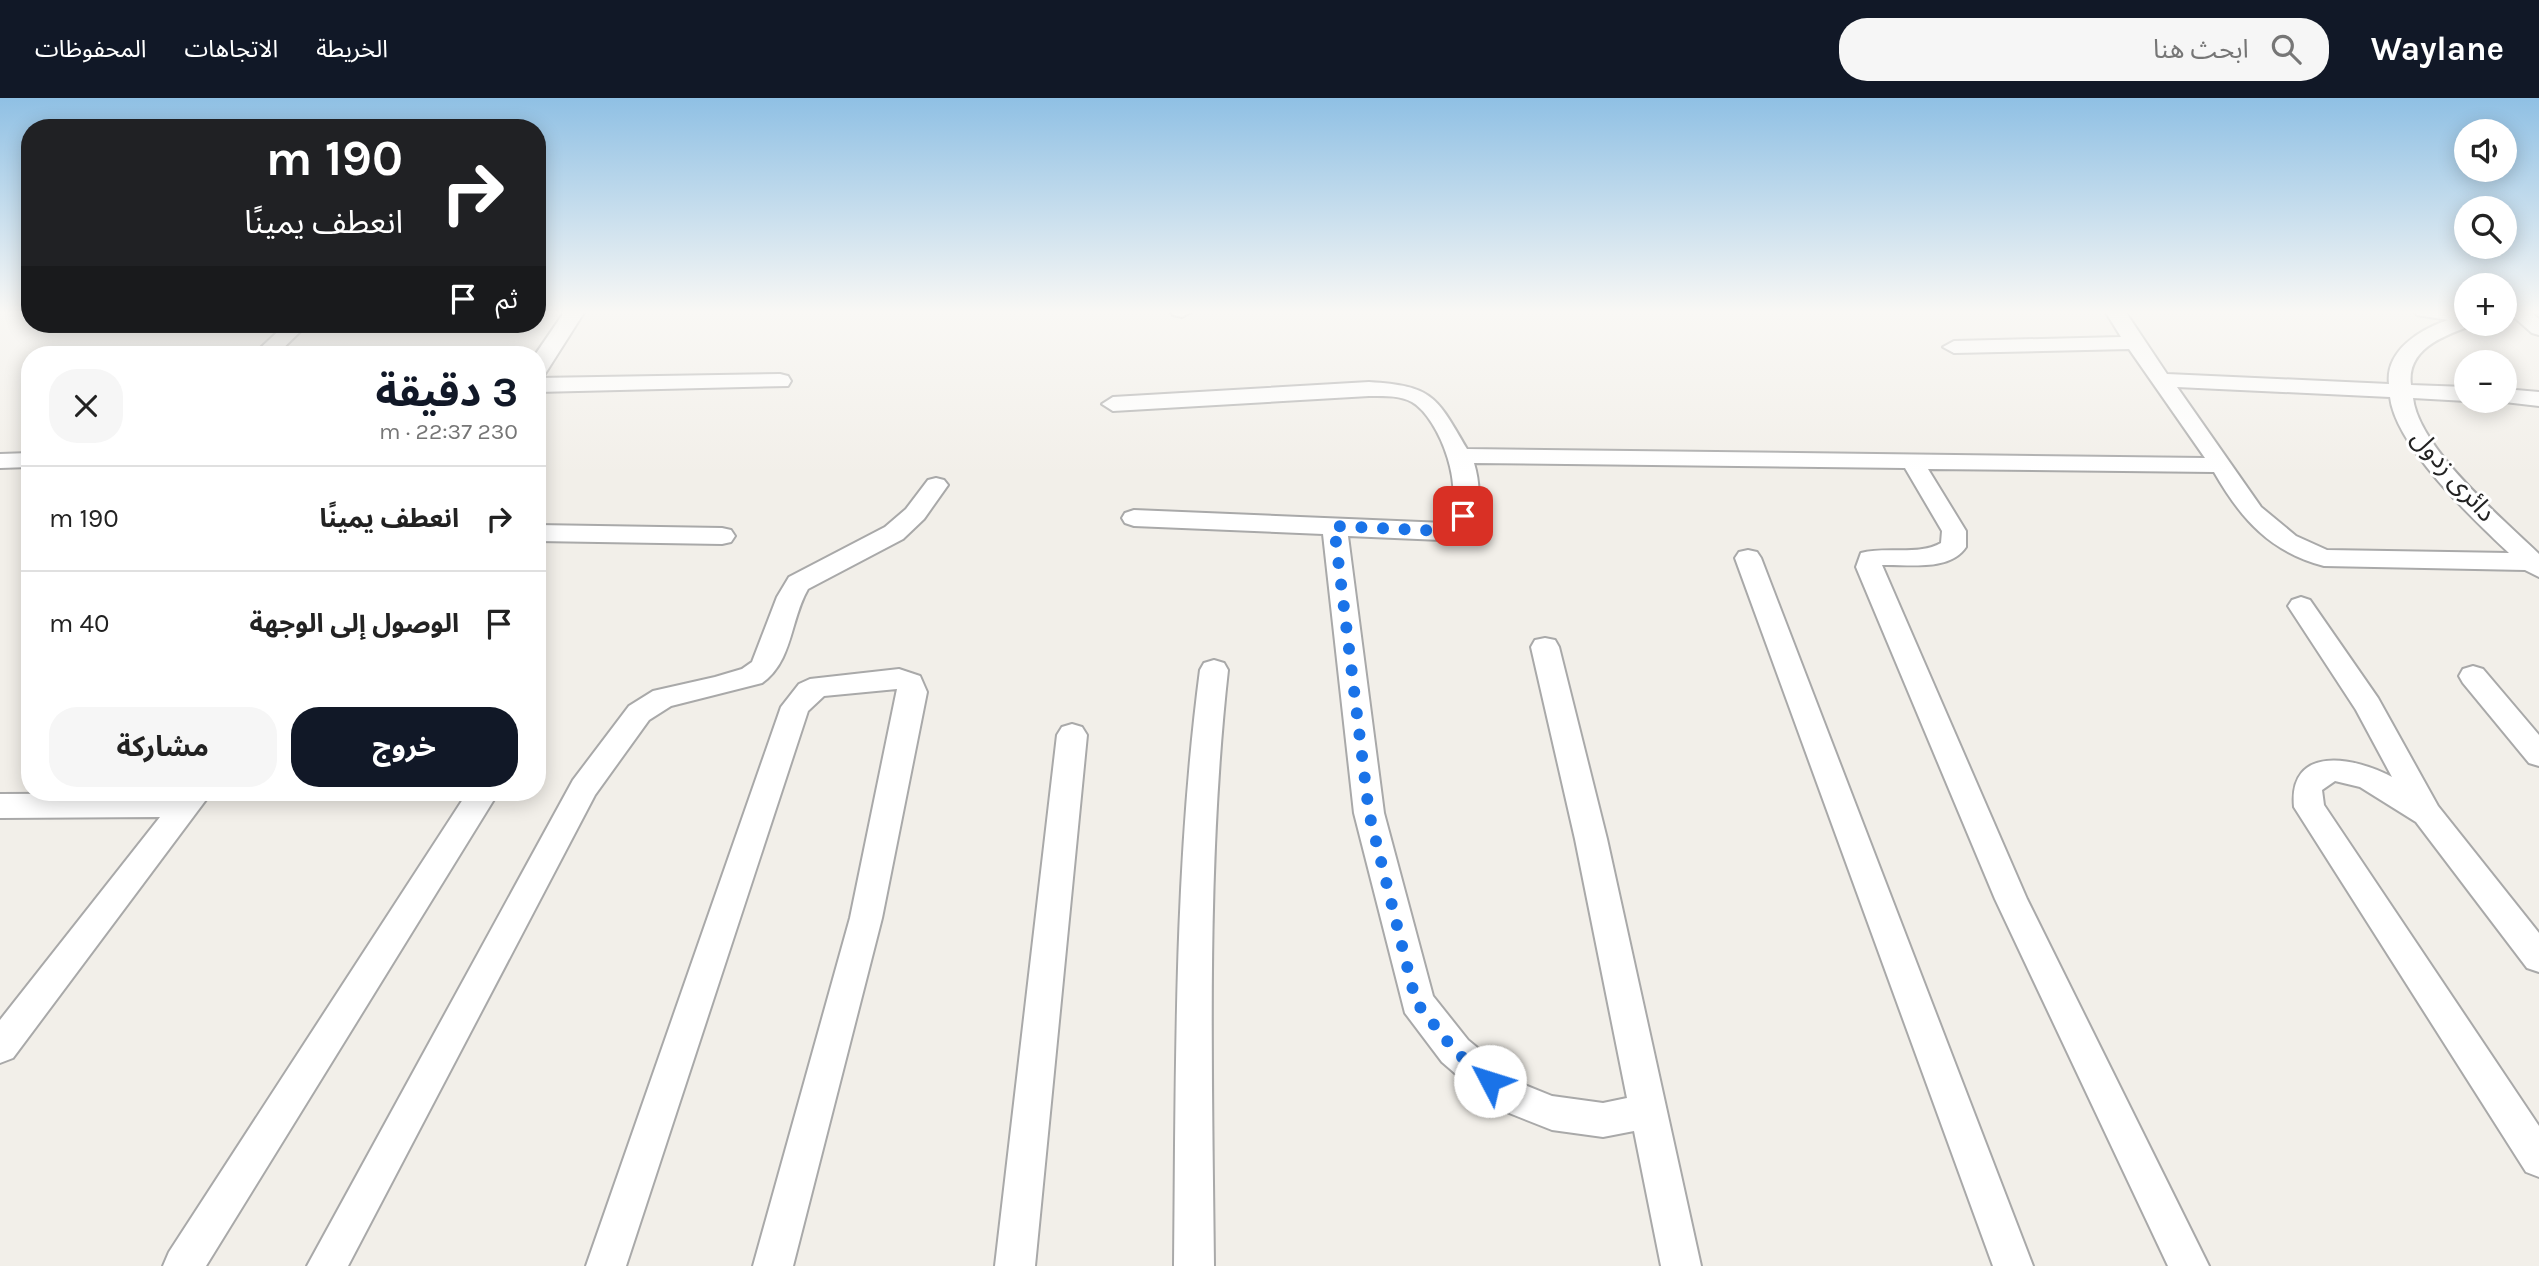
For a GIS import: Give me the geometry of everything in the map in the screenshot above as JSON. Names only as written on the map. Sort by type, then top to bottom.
[{"type":"street","points":[[2149,366],[2222,465],[2253,517],[2295,548],[2324,558],[2536,566]]},
{"type":"street","points":[[2397,388],[2398,375],[2403,366]]},
{"type":"street","points":[[2160,380],[2397,388],[2454,393]]},
{"type":"street","points":[[546,385],[780,381]]},
{"type":"street","name":"دائرى زدول","points":[[2397,388],[2404,415],[2422,444],[2536,566]]},
{"type":"street","points":[[1114,404],[1369,389],[1404,390],[1424,400],[1440,417],[1467,471],[1463,516],[1454,528],[1441,531],[1134,518]]},
{"type":"street","points":[[2517,397],[2539,399]]},
{"type":"street","points":[[1459,456],[2222,465]]},
{"type":"street","points":[[0,461],[21,460]]},
{"type":"street","points":[[1912,461],[1954,531],[1953,547],[1942,554],[1920,559],[1882,556],[1870,559],[1869,567],[2011,899],[2189,1266]]},
{"type":"street","points":[[327,1266],[584,788],[639,713],[663,698],[715,687],[752,676],[762,669],[769,660],[790,597],[798,583],[894,533],[915,513],[936,485]]},
{"type":"street","points":[[1334,526],[1369,813],[1416,1002],[1455,1051],[1507,1095],[1552,1113],[1603,1120],[1648,1111]]},
{"type":"street","points":[[546,533],[722,536]]},
{"type":"street","points":[[1748,558],[2013,1266]]},
{"type":"street","points":[[2301,606],[2368,705],[2427,814],[2539,958]]},
{"type":"street","points":[[1545,647],[1591,839],[1681,1266]]},
{"type":"street","points":[[1194,1266],[1194,1036],[1202,769],[1214,670]]},
{"type":"street","points":[[2473,676],[2539,755]]},
{"type":"street","points":[[606,1266],[795,706],[809,691],[820,685],[899,679],[910,683],[914,692],[866,918],[774,1266]]},
{"type":"street","points":[[1015,1266],[1072,735]]},
{"type":"street","points":[[2427,814],[2393,792],[2350,772],[2336,770],[2320,775],[2307,787],[2309,807],[2386,921],[2539,1159]]},
{"type":"street","points":[[0,806],[136,801]]},
{"type":"street","points":[[0,1047],[189,801]]},
{"type":"street","points":[[183,1266],[478,801]]},
{"type":"route","points":[[1463,516],[1454,528],[1441,531],[1334,526],[1369,813],[1416,1002],[1455,1051],[1490,1081]]}]
